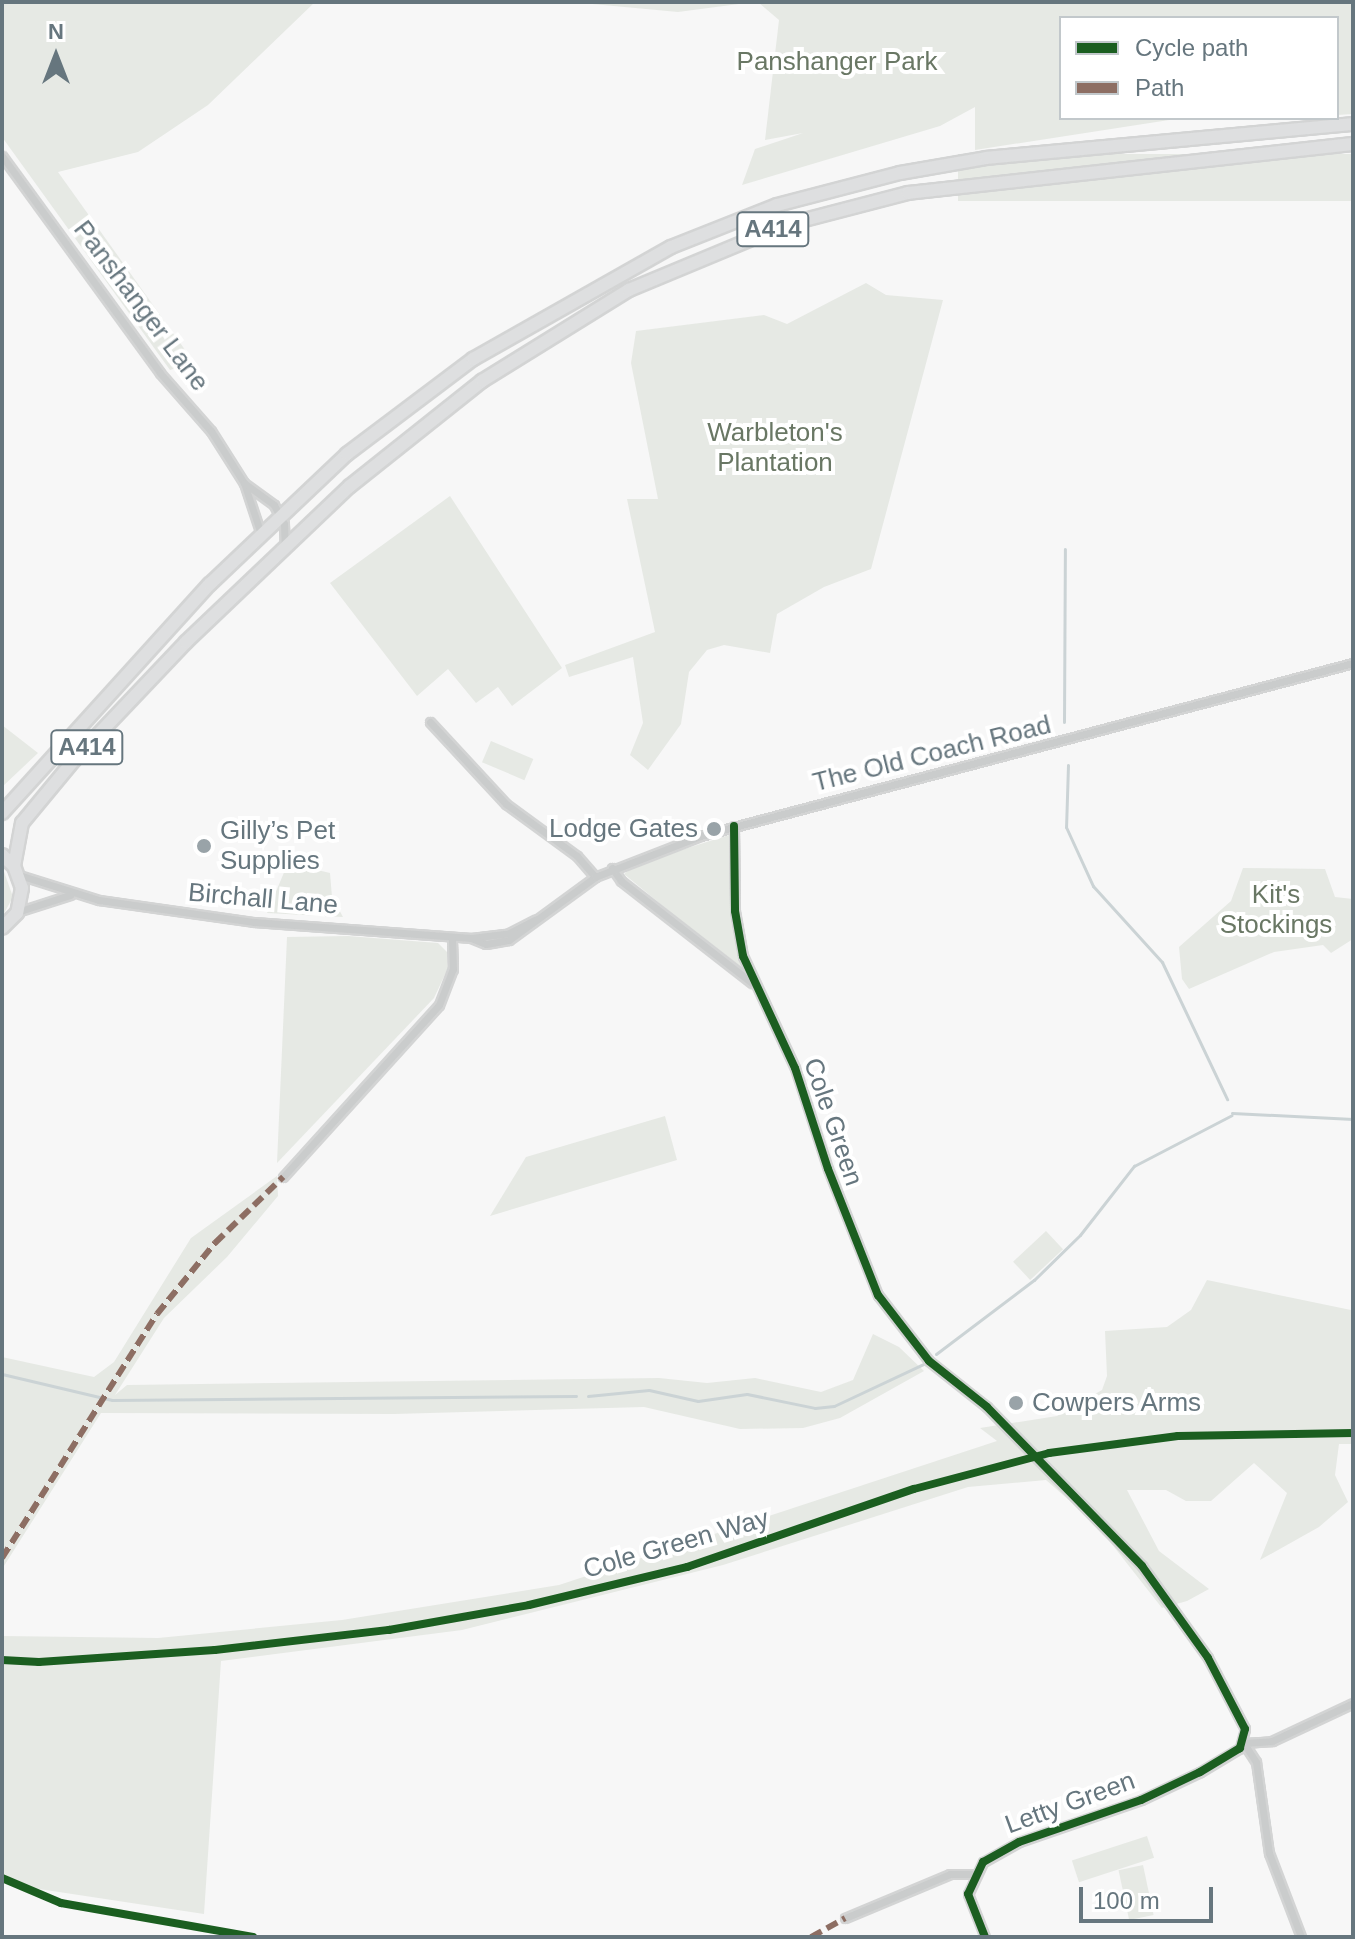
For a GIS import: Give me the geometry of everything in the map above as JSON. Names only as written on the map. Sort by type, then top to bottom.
[{"type":"highway","name":"A414","points":[[2,813],[130,669],[279,516],[347,454],[473,359],[671,247],[777,205],[887,176],[986,158],[1353,124]]},
{"type":"highway","name":"A414","points":[[16,870],[26,816],[186,642],[387,453],[482,381],[575,319],[721,248],[785,225],[908,193],[1353,144]]},
{"type":"highway","points":[[2,855],[16,870],[17,913],[3,928]]},
{"type":"street","name":"Panshanger Lane","points":[[2,156],[160,373],[211,431],[244,483],[261,534]]},
{"type":"street","name":"Panshanger Lane","points":[[244,483],[274,505],[279,516]]},
{"type":"street","points":[[279,516],[285,547]]},
{"type":"street","name":"The Old Coach Road","points":[[452,937],[509,933],[536,919],[612,868],[734,826],[1139,724],[1353,663]]},
{"type":"street","points":[[430,722],[506,804],[577,856],[595,877]]},
{"type":"street","name":"Cole Green","points":[[734,826],[737,930],[753,983],[795,1068],[828,1169],[878,1295],[935,1367],[987,1407],[1160,1587],[1227,1690],[1243,1723],[1243,1742],[1256,1762],[1269,1853],[1301,1937]]},
{"type":"street","points":[[612,868],[621,881],[753,983]]},
{"type":"street","name":"Birchall Lane","points":[[16,870],[72,894],[254,922],[452,937]]},
{"type":"street","name":"Birchall Lane","points":[[17,913],[72,894]]},
{"type":"street","points":[[283,1177],[439,1005],[451,977],[452,937]]},
{"type":"street","points":[[1243,1742],[1272,1741],[1353,1703]]},
{"type":"street","name":"Letty Green","points":[[973,1874],[1002,1849],[1141,1800],[1229,1757],[1243,1742]]},
{"type":"street","points":[[845,1918],[950,1874],[973,1874],[969,1902],[985,1937]]},
{"type":"green space","points":[[2,2],[315,2],[208,105],[138,152],[58,172],[193,361],[170,370],[2,137]]},
{"type":"green space","name":"Panshanger Park","points":[[571,2],[754,2],[678,12]]},
{"type":"green space","name":"Panshanger Park","points":[[758,2],[1353,2],[1353,114],[1339,115],[1339,16],[1059,16],[1059,120],[1169,120],[975,150],[975,107],[940,126],[742,185],[755,149],[803,133],[765,140],[779,20]]},
{"type":"green space","points":[[958,154],[1353,154],[1353,201],[958,201]]},
{"type":"green space","name":"Warbleton's Plantation","points":[[866,283],[886,295],[943,300],[871,569],[824,587],[777,614],[770,653],[724,645],[707,650],[689,672],[681,724],[648,770],[630,755],[643,723],[633,657],[569,677],[565,665],[655,632],[627,499],[658,499],[631,363],[636,331],[764,315],[787,324]]},
{"type":"green space","points":[[450,496],[562,668],[512,706],[498,687],[476,703],[448,669],[417,696],[330,583]]},
{"type":"green space","points":[[2,725],[38,753],[2,787]]},
{"type":"green space","points":[[491,741],[533,759],[524,780],[482,762]]},
{"type":"green space","points":[[732,834],[732,918],[742,971],[624,874],[637,864]]},
{"type":"green space","points":[[288,863],[330,873],[332,897],[343,917],[267,913]]},
{"type":"green space","points":[[2,866],[13,897],[2,917]]},
{"type":"green space","name":"Kit's Stockings","points":[[1243,868],[1325,869],[1335,897],[1353,899],[1353,939],[1331,953],[1323,945],[1274,952],[1189,989],[1182,979],[1179,947],[1231,901]]},
{"type":"green space","points":[[348,936],[438,943],[447,952],[448,968],[434,998],[277,1163],[287,937]]},
{"type":"green space","points":[[665,1116],[677,1160],[490,1216],[526,1157]]},
{"type":"green space","points":[[277,1176],[278,1196],[227,1257],[164,1318],[115,1395],[127,1385],[659,1378],[707,1383],[755,1378],[821,1392],[853,1380],[873,1334],[899,1347],[924,1371],[840,1418],[803,1428],[740,1429],[644,1407],[394,1414],[101,1413],[2,1569],[2,1357],[94,1377],[114,1362],[191,1238]]},
{"type":"green space","points":[[1046,1231],[1063,1249],[1030,1280],[1013,1262]]},
{"type":"green space","points":[[1207,1280],[1351,1310],[1353,1444],[1339,1444],[1335,1475],[1348,1502],[1319,1527],[1260,1560],[1287,1493],[1254,1463],[1211,1501],[1186,1501],[1166,1490],[1127,1490],[1159,1551],[1209,1589],[1187,1601],[1162,1608],[1096,1524],[1046,1480],[968,1487],[723,1565],[462,1630],[221,1661],[204,1914],[26,1887],[2,1877],[2,1636],[158,1638],[342,1620],[559,1585],[997,1441],[980,1428],[1057,1416],[1102,1390],[1107,1376],[1105,1331],[1167,1327],[1191,1310]]},
{"type":"green space","points":[[1147,1836],[1154,1858],[1079,1882],[1072,1860]]},
{"type":"green space","points":[[1143,1865],[1154,1915],[1129,1920],[1119,1870]]},
{"type":"waterway","points":[[1064,722],[1065,549]]},
{"type":"waterway","points":[[1068,765],[1066,827],[1093,886],[1162,962],[1227,1099]]},
{"type":"waterway","points":[[1232,1113],[1353,1119]]},
{"type":"waterway","points":[[936,1354],[1034,1280],[1080,1235],[1134,1166],[1232,1115]]},
{"type":"waterway","points":[[588,1396],[649,1390],[698,1401],[747,1394],[815,1408],[834,1406],[926,1363]]},
{"type":"waterway","points":[[2,1374],[112,1400],[576,1396]]},
{"type":"marked path","points":[[2,1558],[157,1314],[215,1243],[283,1177]]},
{"type":"marked path","points":[[811,1937],[845,1918]]},
{"type":"cycle path","points":[[734,826],[735,911],[743,956],[795,1068],[828,1169],[878,1295],[929,1361],[987,1407],[1142,1566],[1208,1658],[1245,1729],[1240,1748],[1200,1772],[1141,1800],[1019,1842],[983,1862],[968,1894],[985,1937]]},
{"type":"cycle path","name":"Cole Green Way","points":[[2,1660],[39,1662],[215,1650],[389,1630],[529,1605],[687,1567],[914,1489],[1049,1453],[1178,1436],[1353,1433]]},
{"type":"cycle path","points":[[2,1878],[61,1903],[253,1937]]},
{"type":"place","name":"Lodge Gates","points":[[714,829]]},
{"type":"place","name":"Gilly’s Pet Supplies","points":[[204,846]]},
{"type":"place","name":"Cowpers Arms","points":[[1016,1403]]}]
